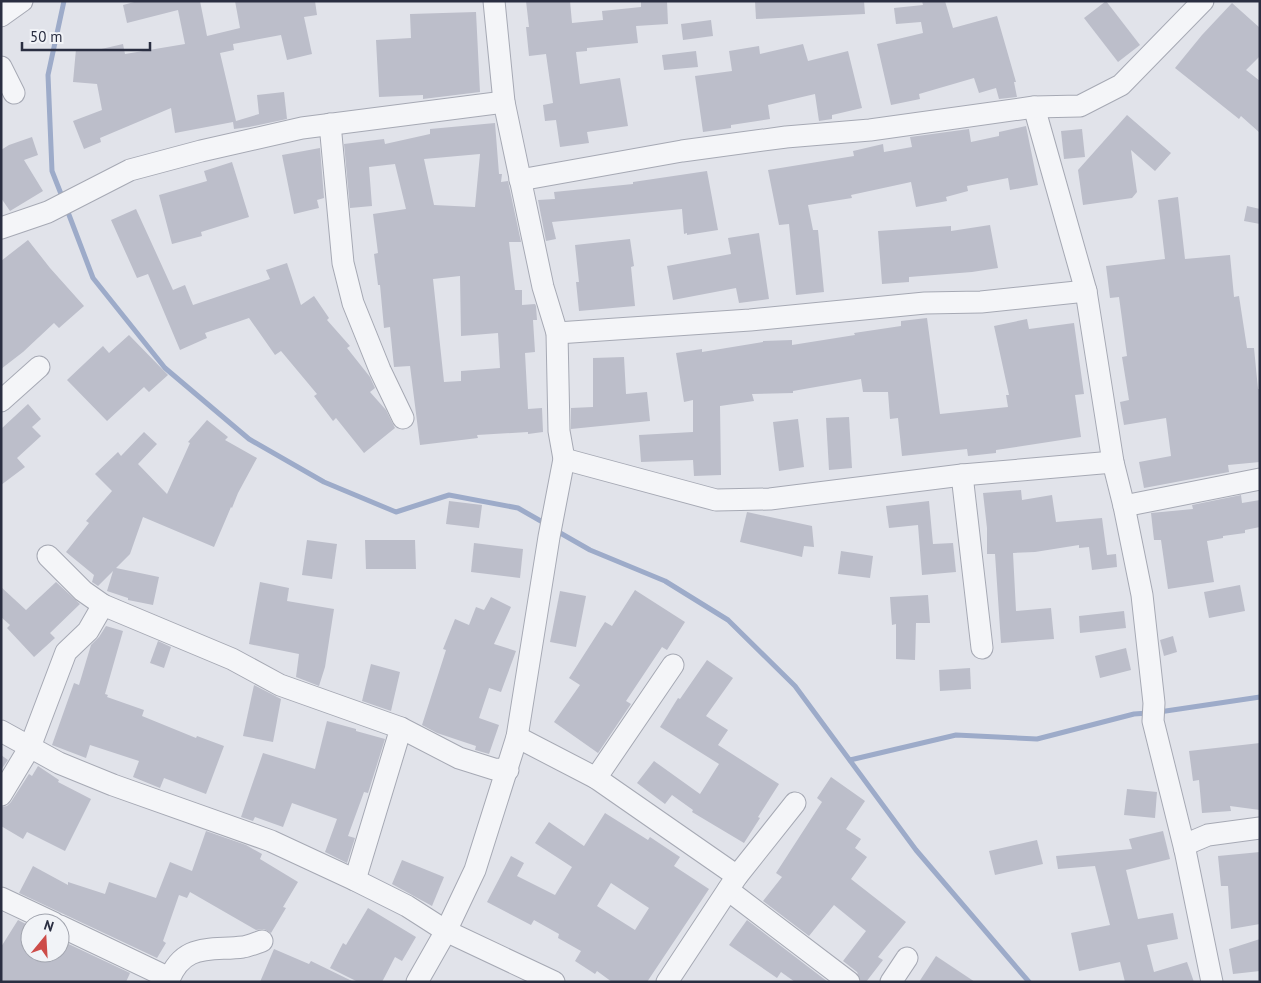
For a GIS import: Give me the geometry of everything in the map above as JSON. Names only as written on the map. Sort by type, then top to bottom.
[{"type":"street","points":[[1,16],[22,1]]},
{"type":"street","points":[[416,982],[446,931],[475,870],[508,770],[517,737],[549,536],[564,459],[559,431],[557,333],[543,287],[504,102],[494,1]]},
{"type":"street","points":[[520,180],[682,151],[786,137],[870,130],[1034,107],[1080,106],[1121,86],[1203,1]]},
{"type":"street","points":[[1,67],[14,93]]},
{"type":"street","points":[[1,228],[48,212],[130,170],[302,128],[504,102]]},
{"type":"street","points":[[1034,107],[1086,291],[1113,462],[1142,595],[1154,712],[1212,982]]},
{"type":"street","points":[[330,124],[343,262],[353,303],[380,370],[403,418]]},
{"type":"street","points":[[557,333],[750,320],[925,303],[981,302],[1086,291]]},
{"type":"street","points":[[1,401],[39,367]]},
{"type":"street","points":[[564,459],[716,500],[770,499],[962,475],[1113,462]]},
{"type":"street","points":[[962,475],[982,648]]},
{"type":"street","points":[[1124,506],[1260,479]]},
{"type":"street","points":[[48,556],[83,591],[103,605],[232,659],[280,685],[401,728],[459,758],[494,770],[508,770]]},
{"type":"street","points":[[1,795],[30,747],[66,652],[88,631],[103,605]]},
{"type":"street","points":[[596,778],[673,665]]},
{"type":"street","points":[[355,880],[401,728]]},
{"type":"street","points":[[1,731],[59,763],[113,786],[271,841],[355,880],[407,906],[446,931],[554,982]]},
{"type":"street","points":[[517,737],[596,778],[733,883],[849,982]]},
{"type":"street","points":[[667,982],[733,883],[795,803]]},
{"type":"street","points":[[1185,850],[1189,843],[1208,834],[1260,828]]},
{"type":"street","points":[[1,898],[33,913]]},
{"type":"street","points":[[70,931],[168,980],[183,957],[205,948],[244,946],[262,941]]},
{"type":"street","points":[[891,982],[907,958]]},
{"type":"building","points":[[138,1],[200,1],[207,36],[240,28],[235,1],[315,1],[317,15],[304,17],[312,54],[287,60],[281,35],[233,44],[234,50],[220,53],[236,121],[259,114],[257,95],[284,92],[287,119],[234,129],[233,122],[175,133],[171,108],[100,138],[101,142],[84,149],[73,121],[102,110],[97,84],[73,82],[76,49],[97,50],[123,44],[125,54],[185,44],[178,10],[127,23],[123,5]]},
{"type":"building","points":[[526,1],[570,1],[572,23],[603,20],[602,11],[641,7],[641,1],[667,1],[668,24],[636,26],[638,43],[587,48],[587,51],[576,52],[580,84],[620,78],[628,126],[587,132],[589,143],[560,147],[556,120],[545,121],[543,105],[553,103],[546,54],[529,56],[526,27],[529,27]]},
{"type":"building","points":[[755,1],[864,1],[865,14],[756,19]]},
{"type":"building","points":[[922,1],[945,1],[953,28],[997,16],[1016,82],[1014,82],[1017,97],[999,99],[996,88],[979,93],[974,78],[919,94],[920,99],[891,105],[877,44],[923,33],[921,22],[896,24],[894,8],[923,5]]},
{"type":"building","points":[[1106,1],[1140,45],[1118,62],[1084,18]]},
{"type":"building","points":[[1232,3],[1260,28],[1260,56],[1246,70],[1260,81],[1260,133],[1241,116],[1239,119],[1175,68]]},
{"type":"building","points":[[476,12],[480,92],[423,99],[423,95],[379,97],[376,40],[411,38],[410,14]]},
{"type":"building","points":[[711,20],[713,36],[683,40],[681,24]]},
{"type":"building","points":[[803,44],[808,61],[848,51],[862,108],[832,115],[832,119],[819,121],[815,94],[768,105],[770,119],[731,125],[731,128],[703,132],[695,76],[732,71],[729,51],[759,46],[760,54]]},
{"type":"building","points":[[696,51],[698,67],[664,70],[662,55]]},
{"type":"building","points":[[1127,115],[1171,153],[1155,171],[1131,150],[1137,192],[1132,198],[1083,205],[1078,170]]},
{"type":"building","points":[[495,123],[499,174],[502,174],[501,182],[508,181],[521,242],[509,242],[515,290],[522,290],[522,305],[535,304],[536,306],[537,320],[533,320],[535,352],[525,353],[528,409],[542,408],[543,432],[477,435],[478,438],[420,445],[410,366],[394,367],[390,327],[384,328],[380,285],[378,285],[374,254],[378,253],[373,214],[406,209],[395,164],[369,167],[372,206],[350,208],[344,144],[384,139],[385,144],[430,134],[430,129]],"holes":[[[480,154],[475,207],[434,205],[424,159]],[[460,276],[461,336],[498,333],[500,368],[461,371],[461,381],[444,382],[433,279]]]},
{"type":"building","points":[[1026,126],[1038,185],[1010,190],[1008,178],[967,186],[968,191],[946,197],[947,201],[916,207],[911,182],[851,195],[852,198],[808,205],[813,230],[818,230],[824,292],[796,295],[789,224],[779,225],[768,170],[854,156],[853,151],[883,144],[884,152],[912,147],[910,137],[969,129],[971,142],[999,136],[999,132]]},
{"type":"building","points":[[1082,129],[1085,157],[1064,159],[1061,131]]},
{"type":"building","points":[[32,137],[38,155],[24,160],[43,191],[10,211],[1,198],[1,150],[9,145]]},
{"type":"building","points":[[320,148],[324,198],[317,200],[319,208],[294,214],[282,155]]},
{"type":"building","points":[[232,162],[249,217],[201,232],[202,236],[172,244],[159,195],[207,181],[204,171]]},
{"type":"building","points":[[707,171],[718,230],[684,234],[682,209],[552,222],[556,239],[546,241],[538,200],[555,199],[554,192],[633,184],[633,182]]},
{"type":"building","points":[[1178,197],[1185,259],[1230,255],[1234,297],[1239,296],[1247,348],[1254,348],[1258,389],[1260,389],[1260,462],[1228,465],[1229,472],[1144,488],[1139,462],[1171,456],[1166,418],[1124,425],[1120,402],[1129,400],[1122,357],[1127,356],[1119,297],[1110,298],[1106,266],[1165,259],[1158,200]]},
{"type":"building","points":[[1247,206],[1260,209],[1260,224],[1244,221]]},
{"type":"building","points":[[136,209],[173,290],[185,285],[193,305],[270,279],[266,270],[287,263],[301,305],[314,296],[329,318],[327,320],[350,346],[347,348],[370,377],[375,388],[370,392],[386,410],[395,428],[364,453],[336,418],[333,421],[314,396],[317,394],[281,351],[275,355],[249,318],[205,333],[207,338],[180,350],[148,274],[137,278],[111,220]]},
{"type":"building","points":[[990,225],[998,268],[909,277],[909,282],[882,284],[878,231],[951,226],[951,231]]},
{"type":"building","points":[[759,233],[769,299],[739,303],[736,288],[673,300],[667,266],[731,254],[728,238]]},
{"type":"building","points":[[630,239],[634,266],[631,267],[635,306],[579,311],[576,282],[579,282],[575,245]]},
{"type":"building","points":[[28,240],[84,306],[59,328],[54,323],[23,352],[1,369],[1,261]]},
{"type":"building","points":[[927,318],[940,414],[1008,407],[1006,395],[1009,395],[994,326],[1027,319],[1029,329],[1074,323],[1084,394],[1075,395],[1081,437],[996,450],[996,453],[968,456],[967,449],[902,456],[898,418],[890,419],[888,392],[863,392],[861,379],[793,391],[793,393],[752,394],[754,401],[720,406],[721,475],[694,476],[693,460],[641,462],[639,435],[693,432],[693,400],[684,402],[676,353],[702,349],[702,352],[763,341],[792,340],[792,345],[901,326],[901,321]]},
{"type":"building","points":[[129,335],[168,375],[149,392],[144,387],[107,421],[67,380],[103,346],[109,353]]},
{"type":"building","points":[[624,357],[626,394],[647,392],[650,421],[571,429],[571,408],[593,407],[593,358]]},
{"type":"building","points":[[28,404],[41,419],[32,427],[41,436],[17,458],[25,467],[1,485],[1,429]]},
{"type":"building","points":[[849,417],[852,468],[829,470],[826,418]]},
{"type":"building","points":[[798,419],[804,467],[779,471],[773,422]]},
{"type":"building","points":[[207,420],[228,437],[225,440],[257,458],[231,507],[214,547],[143,517],[130,554],[116,568],[159,577],[153,605],[128,600],[128,598],[107,591],[113,571],[98,586],[92,582],[94,575],[66,552],[89,523],[86,521],[112,491],[95,474],[118,452],[121,456],[144,432],[157,444],[138,464],[167,494],[190,443],[188,442]]},
{"type":"building","points":[[1021,490],[1022,500],[1052,495],[1056,522],[1102,518],[1107,555],[1116,554],[1117,567],[1092,570],[1089,547],[1079,548],[1079,545],[1035,552],[1013,553],[1016,611],[1051,608],[1054,639],[1001,643],[995,554],[987,554],[987,528],[983,493]]},
{"type":"building","points":[[1241,495],[1242,503],[1260,500],[1260,527],[1245,530],[1245,533],[1223,536],[1223,538],[1207,541],[1214,582],[1168,589],[1161,540],[1154,540],[1151,513],[1193,509],[1192,505]]},
{"type":"building","points":[[449,501],[482,505],[479,528],[446,524]]},
{"type":"building","points":[[929,501],[933,544],[953,543],[956,572],[922,575],[918,525],[889,528],[886,506]]},
{"type":"building","points":[[747,512],[812,526],[814,547],[804,546],[802,557],[740,542]]},
{"type":"building","points":[[307,540],[337,544],[332,579],[302,575]]},
{"type":"building","points":[[365,540],[415,540],[416,569],[366,569]]},
{"type":"building","points":[[474,543],[523,549],[520,578],[471,572]]},
{"type":"building","points":[[841,551],[873,556],[870,578],[838,574]]},
{"type":"building","points":[[56,582],[80,604],[50,633],[55,638],[34,657],[7,628],[10,625],[1,617],[1,587],[26,610]]},
{"type":"building","points":[[260,582],[289,588],[287,601],[334,609],[325,667],[319,686],[296,677],[299,654],[249,644]]},
{"type":"building","points":[[1240,585],[1245,611],[1209,618],[1204,592]]},
{"type":"building","points":[[635,590],[685,622],[667,650],[662,647],[626,701],[631,704],[598,753],[554,722],[580,685],[569,678],[605,622],[612,626]]},
{"type":"building","points":[[560,591],[586,596],[576,647],[550,642]]},
{"type":"building","points":[[928,595],[930,623],[916,623],[915,660],[896,659],[896,624],[892,625],[890,597]]},
{"type":"building","points":[[491,597],[511,607],[494,644],[516,651],[501,692],[489,688],[479,718],[499,725],[489,754],[475,750],[476,746],[437,733],[422,725],[446,650],[443,649],[455,619],[469,625],[476,607],[484,610]]},
{"type":"building","points":[[1124,611],[1126,628],[1080,633],[1079,616]]},
{"type":"building","points":[[106,626],[123,631],[105,694],[108,695],[107,697],[144,710],[142,716],[196,738],[197,736],[224,746],[206,794],[164,778],[160,788],[133,777],[139,761],[90,745],[86,758],[52,745],[74,683],[79,685],[91,645]]},
{"type":"building","points":[[1173,636],[1177,652],[1164,656],[1160,640]]},
{"type":"building","points":[[158,641],[171,647],[164,668],[150,663]]},
{"type":"building","points":[[1126,648],[1131,670],[1100,678],[1095,656]]},
{"type":"building","points":[[707,660],[733,678],[706,716],[728,730],[718,745],[779,784],[744,843],[692,812],[693,810],[672,795],[665,804],[637,783],[654,761],[700,794],[719,764],[660,727],[678,698],[680,699]]},
{"type":"building","points":[[371,664],[400,672],[391,711],[362,701]]},
{"type":"building","points":[[970,668],[971,689],[940,691],[939,670]]},
{"type":"building","points":[[254,685],[281,699],[273,742],[243,736]]},
{"type":"building","points":[[327,721],[385,739],[368,793],[364,792],[348,836],[355,838],[347,863],[325,852],[337,819],[292,803],[283,827],[255,817],[253,821],[241,817],[263,753],[315,769]]},
{"type":"building","points":[[1260,743],[1260,810],[1230,806],[1231,811],[1202,813],[1199,780],[1193,781],[1189,751]]},
{"type":"building","points":[[1,755],[8,760],[1,770]]},
{"type":"building","points":[[38,766],[59,780],[58,782],[91,799],[65,851],[27,832],[23,839],[1,826],[1,807],[7,806],[11,802],[29,774],[32,776]]},
{"type":"building","points":[[831,777],[865,801],[846,829],[861,839],[855,848],[867,857],[851,879],[906,922],[878,957],[883,960],[866,982],[861,982],[857,972],[843,961],[866,931],[834,905],[809,936],[763,901],[782,877],[776,873],[822,802],[817,798]]},
{"type":"building","points":[[1127,789],[1157,792],[1155,818],[1124,815]]},
{"type":"building","points":[[605,813],[648,840],[650,837],[680,857],[674,866],[709,889],[647,982],[612,982],[597,971],[595,974],[575,961],[581,951],[558,938],[559,934],[534,920],[531,925],[487,902],[511,856],[524,863],[517,876],[555,895],[572,867],[535,843],[549,822],[584,846]],"holes":[[[611,883],[649,908],[635,930],[597,906]]]},
{"type":"building","points":[[206,831],[246,845],[262,854],[260,859],[298,882],[283,907],[286,908],[271,933],[264,929],[256,930],[190,892],[187,898],[179,895],[163,941],[166,943],[157,958],[70,917],[70,913],[61,913],[19,893],[33,866],[68,885],[68,882],[105,894],[109,882],[156,898],[170,862],[192,871]]},
{"type":"building","points":[[1163,831],[1170,859],[1126,870],[1138,919],[1173,913],[1178,939],[1147,945],[1154,972],[1187,962],[1194,982],[1125,982],[1120,962],[1079,971],[1071,933],[1110,925],[1095,866],[1058,869],[1056,856],[1132,849],[1129,839]]},
{"type":"building","points":[[1037,840],[1043,864],[995,875],[989,851]]},
{"type":"building","points":[[1260,852],[1260,924],[1231,929],[1228,886],[1221,886],[1218,856]]},
{"type":"building","points":[[402,860],[444,877],[432,906],[392,884]]},
{"type":"building","points":[[368,908],[416,937],[402,961],[395,957],[382,982],[358,982],[330,968],[343,943],[346,945]]},
{"type":"building","points":[[18,920],[20,921],[20,963],[70,963],[70,945],[130,973],[126,982],[1,982],[1,947]]},
{"type":"building","points":[[747,920],[828,982],[795,982],[781,972],[777,978],[729,945]]},
{"type":"building","points":[[1260,939],[1260,971],[1233,974],[1229,949]]},
{"type":"building","points":[[274,949],[309,964],[311,961],[354,982],[260,982]]},
{"type":"building","points":[[936,956],[975,982],[919,982]]},
{"type":"waterway","points":[[63,199],[52,171],[48,75],[64,1]]},
{"type":"waterway","points":[[66,207],[93,278],[165,368],[249,439],[324,482],[396,512],[449,495],[518,508],[546,524]]},
{"type":"waterway","points":[[555,530],[590,550],[665,581],[728,620],[795,686],[916,850],[1029,982]]},
{"type":"waterway","points":[[1159,712],[1260,697]]},
{"type":"waterway","points":[[850,760],[956,735],[1037,739],[1134,714],[1148,713]]}]
